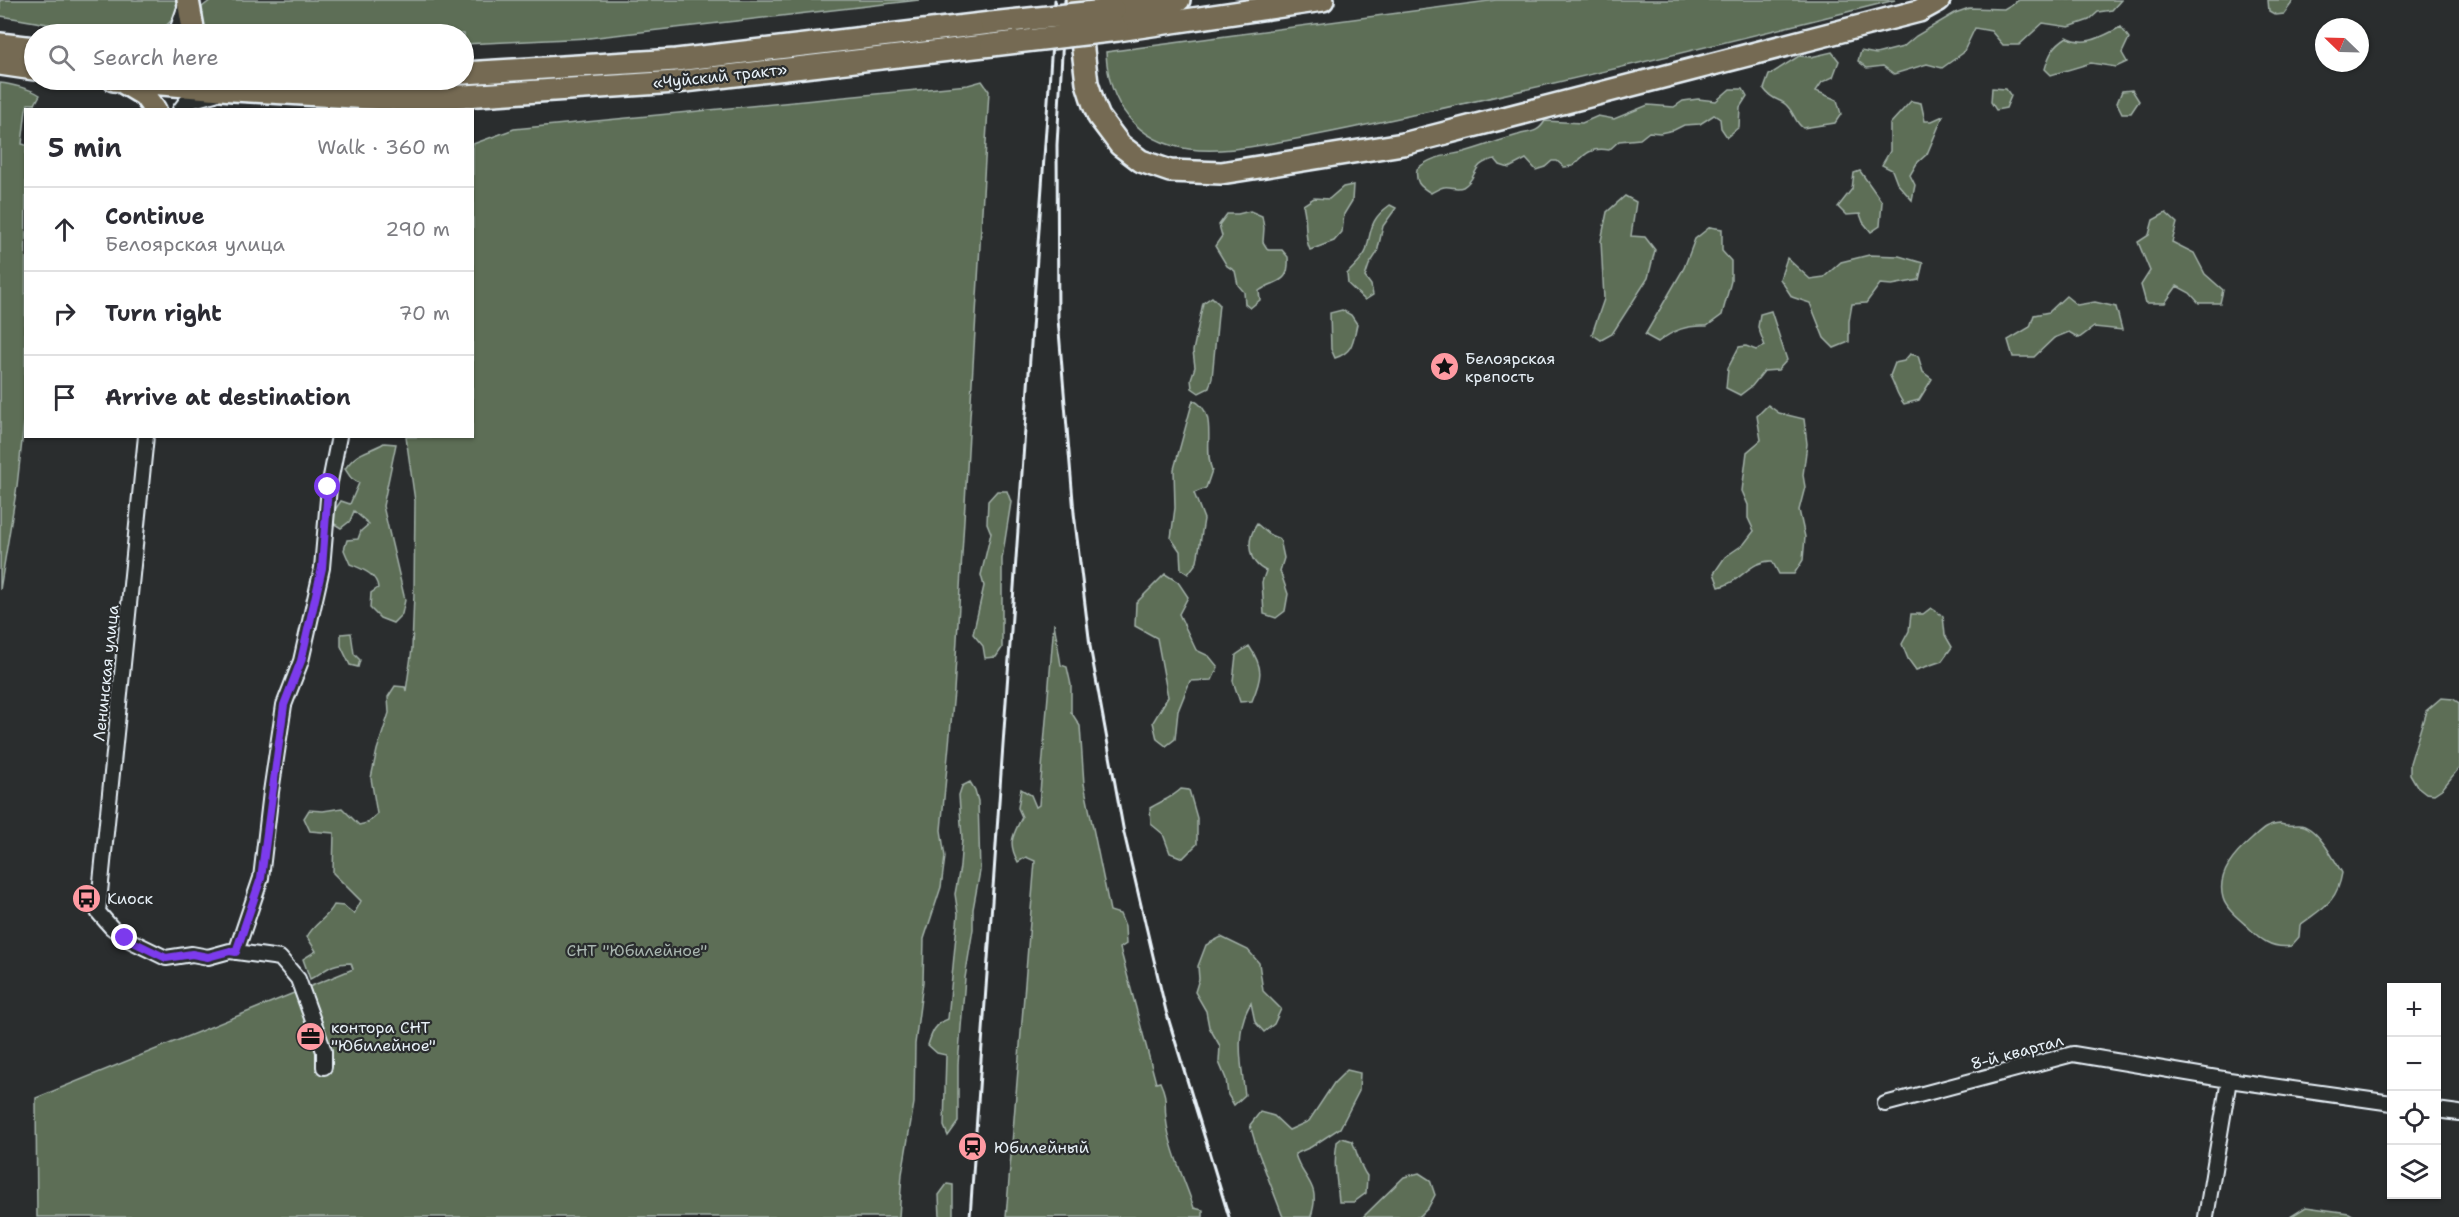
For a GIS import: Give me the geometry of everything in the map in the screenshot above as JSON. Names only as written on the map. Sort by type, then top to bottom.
[{"type":"highway","points":[[189,0],[193,24]]},
{"type":"highway","points":[[1077,0],[1087,83],[1099,117],[1120,145],[1141,160],[1170,171],[1221,173],[1402,144],[1919,11],[1939,0]]},
{"type":"highway","name":"«Чуйский тракт»","points":[[233,90],[404,100],[676,82],[992,45],[1116,20],[1179,0]]},
{"type":"highway","name":"«Чуйский тракт»","points":[[474,73],[676,60],[991,23],[1116,20],[1323,0]]},
{"type":"highway","points":[[0,44],[24,47]]},
{"type":"highway","points":[[0,64],[24,68]]},
{"type":"highway","points":[[135,90],[144,95],[154,108]]},
{"type":"street","points":[[180,24],[189,0]]},
{"type":"street","points":[[182,108],[186,102],[233,90]]},
{"type":"street","name":"Ленинская улица","points":[[146,438],[98,912],[125,938],[166,958],[192,954],[208,957],[230,951],[236,952]]},
{"type":"street","points":[[324,1066],[324,1051],[298,979],[280,958],[236,952],[261,878],[284,705],[301,661],[322,568],[328,487],[339,438]]},
{"type":"street","name":"8-й квартал","points":[[1885,1104],[2073,1054],[2229,1080],[2387,1102]]},
{"type":"street","points":[[2206,1217],[2229,1080]]},
{"type":"street","points":[[2441,1111],[2459,1113]]},
{"type":"green space","points":[[0,0],[176,0],[179,4],[176,13],[167,24],[49,24],[0,16]]},
{"type":"green space","points":[[211,0],[919,0],[589,38],[474,44],[474,24],[204,24],[202,7]]},
{"type":"green space","points":[[1496,0],[1895,0],[1477,101],[1331,132],[1234,149],[1189,149],[1170,145],[1154,138],[1128,117],[1112,88],[1108,71],[1106,52]]},
{"type":"green space","points":[[2019,0],[2121,0],[2112,10],[2098,12],[2089,20],[2069,27],[2043,23],[2019,45],[2003,45],[1991,31],[1975,28],[1963,53],[1942,68],[1927,64],[1894,74],[1883,66],[1867,68],[1858,61],[1861,51],[1876,54],[1903,47],[1916,36],[1955,13],[1969,8],[2004,9]]},
{"type":"green space","points":[[2268,0],[2294,0],[2284,14],[2276,15],[2269,11]]},
{"type":"green space","points":[[2121,27],[2129,38],[2122,53],[2127,62],[2116,67],[2091,63],[2051,75],[2045,69],[2053,50],[2067,37],[2088,41]]},
{"type":"green space","points":[[1832,52],[1839,61],[1833,77],[1822,82],[1816,91],[1837,100],[1841,114],[1835,123],[1803,128],[1785,104],[1764,89],[1769,75],[1799,56],[1811,57]]},
{"type":"green space","name":"СНТ \"Юбилейное\"","points":[[982,81],[989,91],[954,691],[941,830],[945,857],[941,887],[924,939],[923,982],[915,1044],[914,1103],[902,1174],[899,1217],[37,1217],[36,1098],[353,969],[351,963],[337,965],[310,979],[303,959],[316,951],[307,937],[334,905],[344,906],[354,914],[361,901],[333,873],[334,833],[310,831],[304,818],[309,810],[323,811],[342,808],[359,825],[367,823],[377,814],[371,778],[389,713],[388,697],[395,686],[405,687],[406,691],[412,649],[415,501],[406,438],[474,438],[474,144],[514,129],[968,85]]},
{"type":"green space","points":[[0,83],[40,95],[35,104],[28,104],[27,108],[24,108],[22,144],[24,144],[24,423],[17,486],[0,590]]},
{"type":"green space","points":[[1992,88],[2006,89],[2011,96],[2006,108],[1996,110],[1991,102]]},
{"type":"green space","points":[[1730,89],[1743,89],[1747,96],[1740,107],[1739,127],[1727,137],[1721,128],[1720,119],[1714,115],[1700,124],[1684,125],[1660,133],[1649,132],[1640,139],[1619,141],[1609,150],[1592,151],[1573,166],[1564,167],[1557,161],[1552,161],[1536,170],[1526,159],[1509,168],[1500,165],[1495,159],[1481,164],[1471,180],[1463,187],[1444,187],[1431,193],[1417,180],[1417,169],[1428,161],[1533,131],[1545,121],[1582,123],[1598,116],[1614,119],[1648,105],[1674,107],[1683,101],[1698,99],[1716,101]]},
{"type":"green space","points":[[2132,90],[2139,101],[2131,113],[2122,113],[2117,103],[2122,91]]},
{"type":"green space","points":[[1911,101],[1921,103],[1925,121],[1932,121],[1943,116],[1927,154],[1917,163],[1910,175],[1915,185],[1912,200],[1897,183],[1892,170],[1882,165],[1890,151],[1890,124]]},
{"type":"green space","points":[[1860,171],[1882,202],[1880,226],[1871,232],[1860,214],[1846,215],[1838,207],[1852,189],[1854,173]]},
{"type":"green space","points":[[1353,185],[1352,201],[1344,214],[1342,232],[1334,241],[1310,250],[1303,205],[1314,198],[1329,199],[1343,187]]},
{"type":"green space","points":[[1625,196],[1636,202],[1631,236],[1645,237],[1655,250],[1648,278],[1612,334],[1601,340],[1592,334],[1604,299],[1601,241],[1607,212]]},
{"type":"green space","points":[[1390,205],[1396,208],[1383,226],[1377,253],[1369,265],[1365,277],[1371,285],[1373,295],[1365,300],[1348,284],[1347,274],[1365,254],[1378,215]]},
{"type":"green space","points":[[1250,211],[1262,216],[1263,242],[1268,250],[1282,250],[1288,257],[1288,266],[1281,280],[1259,291],[1260,300],[1250,308],[1245,304],[1244,292],[1238,285],[1235,271],[1227,266],[1215,246],[1222,236],[1219,225],[1227,214]]},
{"type":"green space","points":[[2166,213],[2177,223],[2172,242],[2194,253],[2205,274],[2223,290],[2220,303],[2199,303],[2190,293],[2177,286],[2165,303],[2146,303],[2141,285],[2150,271],[2138,242],[2149,235],[2153,220]]},
{"type":"green space","points":[[1710,227],[1722,229],[1722,251],[1731,261],[1731,281],[1722,315],[1707,326],[1681,329],[1658,342],[1645,335],[1684,268],[1695,239]]},
{"type":"green space","points":[[1869,255],[1899,256],[1923,263],[1919,280],[1892,285],[1880,284],[1866,303],[1852,304],[1849,342],[1834,348],[1824,338],[1810,303],[1792,297],[1780,279],[1787,258],[1810,279],[1824,277],[1841,262]]},
{"type":"green space","points":[[2066,296],[2077,305],[2095,302],[2116,307],[2122,330],[2094,327],[2079,338],[2069,332],[2054,338],[2034,357],[2013,357],[2008,340],[2030,327],[2034,315],[2049,312]]},
{"type":"green space","points":[[1212,297],[1219,304],[1212,378],[1209,388],[1199,393],[1192,388],[1191,379],[1195,367],[1193,351],[1203,303]]},
{"type":"green space","points":[[1342,310],[1351,315],[1357,324],[1349,349],[1335,358],[1331,349],[1330,313]]},
{"type":"green space","points":[[1771,311],[1787,360],[1778,370],[1764,371],[1752,386],[1740,395],[1726,388],[1728,368],[1739,347],[1746,346],[1756,350],[1765,346],[1758,327],[1760,314]]},
{"type":"green space","points":[[1910,354],[1918,356],[1923,372],[1932,379],[1919,400],[1904,404],[1890,376],[1895,363],[1904,361]]},
{"type":"green space","points":[[1193,400],[1206,413],[1209,432],[1209,461],[1212,470],[1206,488],[1194,493],[1204,519],[1197,562],[1188,574],[1181,569],[1180,551],[1171,538],[1175,508],[1174,469]]},
{"type":"green space","points":[[1768,405],[1779,413],[1804,419],[1807,444],[1803,475],[1805,487],[1799,510],[1805,537],[1803,560],[1794,574],[1779,574],[1772,561],[1764,562],[1719,587],[1714,573],[1725,557],[1744,544],[1754,531],[1748,518],[1748,505],[1742,491],[1747,452],[1761,440],[1757,416]]},
{"type":"green space","points":[[384,443],[396,444],[383,506],[405,600],[402,614],[393,623],[380,618],[370,608],[371,593],[378,588],[377,583],[368,573],[350,564],[344,550],[347,540],[358,539],[361,531],[369,524],[354,511],[350,521],[341,528],[333,523],[334,511],[341,501],[350,504],[359,483],[351,478],[345,469],[358,456]]},
{"type":"green space","points":[[997,491],[1007,491],[1011,502],[1002,559],[1002,648],[996,657],[985,658],[983,646],[973,634],[984,586],[981,575],[991,533],[987,523],[988,501]]},
{"type":"green space","points":[[1257,524],[1270,535],[1280,539],[1284,558],[1280,571],[1288,594],[1285,611],[1276,618],[1264,614],[1262,582],[1266,571],[1255,562],[1250,550],[1251,537]]},
{"type":"green space","points":[[1165,574],[1178,582],[1188,597],[1179,614],[1196,650],[1209,656],[1218,667],[1212,680],[1190,681],[1178,711],[1175,739],[1166,746],[1157,739],[1153,722],[1168,697],[1157,638],[1135,626],[1136,603]]},
{"type":"green space","points":[[1931,608],[1943,616],[1945,635],[1952,647],[1942,661],[1916,670],[1908,659],[1902,644],[1909,631],[1911,614],[1923,614]]},
{"type":"green space","points":[[1054,623],[1061,665],[1067,667],[1071,685],[1071,712],[1080,726],[1084,784],[1110,911],[1120,914],[1125,927],[1126,944],[1120,948],[1156,1083],[1160,1082],[1164,1093],[1170,1140],[1194,1208],[1203,1210],[1203,1217],[1006,1217],[1035,861],[1026,857],[1018,862],[1012,839],[1022,817],[1018,808],[1021,789],[1031,795],[1036,807],[1039,805]]},
{"type":"green space","points":[[351,633],[354,654],[360,660],[358,667],[350,665],[341,646],[341,634]]},
{"type":"green space","points":[[1249,646],[1257,660],[1260,673],[1252,701],[1240,702],[1233,681],[1236,655]]},
{"type":"green space","points":[[2441,698],[2453,699],[2459,703],[2459,768],[2443,788],[2434,794],[2426,793],[2417,786],[2410,774],[2410,763],[2426,711]]},
{"type":"green space","points":[[970,782],[978,801],[980,871],[965,978],[958,1064],[958,1122],[948,1136],[944,1126],[946,1055],[937,1053],[928,1045],[935,1029],[948,1019],[958,914],[955,894],[962,838],[959,795],[962,786]]},
{"type":"green space","points":[[1181,789],[1189,790],[1197,818],[1197,844],[1183,858],[1170,853],[1163,834],[1151,824],[1150,808]]},
{"type":"green space","points":[[2280,824],[2305,826],[2312,831],[2324,844],[2342,873],[2340,883],[2332,898],[2322,909],[2300,925],[2299,937],[2291,946],[2284,947],[2266,942],[2237,917],[2225,902],[2222,889],[2225,872],[2240,851],[2264,828]]},
{"type":"green space","points":[[1221,937],[1248,950],[1259,963],[1263,991],[1281,1009],[1274,1024],[1264,1032],[1255,1022],[1251,1003],[1246,1013],[1242,1024],[1240,1047],[1245,1095],[1234,1105],[1228,1095],[1226,1079],[1219,1062],[1220,1046],[1209,1027],[1206,1011],[1195,992],[1199,979],[1198,966],[1206,945]]},
{"type":"green space","points":[[1347,1070],[1360,1073],[1359,1091],[1340,1128],[1311,1147],[1295,1154],[1313,1189],[1312,1217],[1283,1217],[1250,1125],[1260,1112],[1274,1116],[1289,1130],[1309,1121],[1334,1083]]},
{"type":"green space","points":[[1342,1138],[1352,1141],[1367,1176],[1366,1193],[1354,1202],[1339,1202],[1335,1158],[1337,1142]]},
{"type":"green space","points":[[1419,1173],[1430,1180],[1435,1195],[1428,1208],[1419,1217],[1363,1217],[1404,1177]]},
{"type":"green space","points":[[947,1184],[953,1185],[953,1217],[940,1217],[939,1195]]},
{"type":"green space","points":[[2306,1207],[2349,1213],[2356,1217],[2290,1217]]},
{"type":"railway","points":[[970,1217],[1055,0]]},
{"type":"railway","points":[[1065,0],[1057,145],[1058,319],[1074,513],[1090,646],[1124,833],[1166,1011],[1229,1217]]},
{"type":"place","name":"Белоярская крепость","points":[[1444,367]]},
{"type":"place","name":"Киоск","points":[[86,898]]},
{"type":"place","name":"контора СНТ \"Юбилейное\"","points":[[310,1036]]},
{"type":"place","name":"Юбилейный","points":[[973,1147]]},
{"type":"route","points":[[125,938],[166,958],[192,954],[208,957],[230,951],[236,952],[261,878],[284,705],[301,661],[322,568],[328,487]]}]
